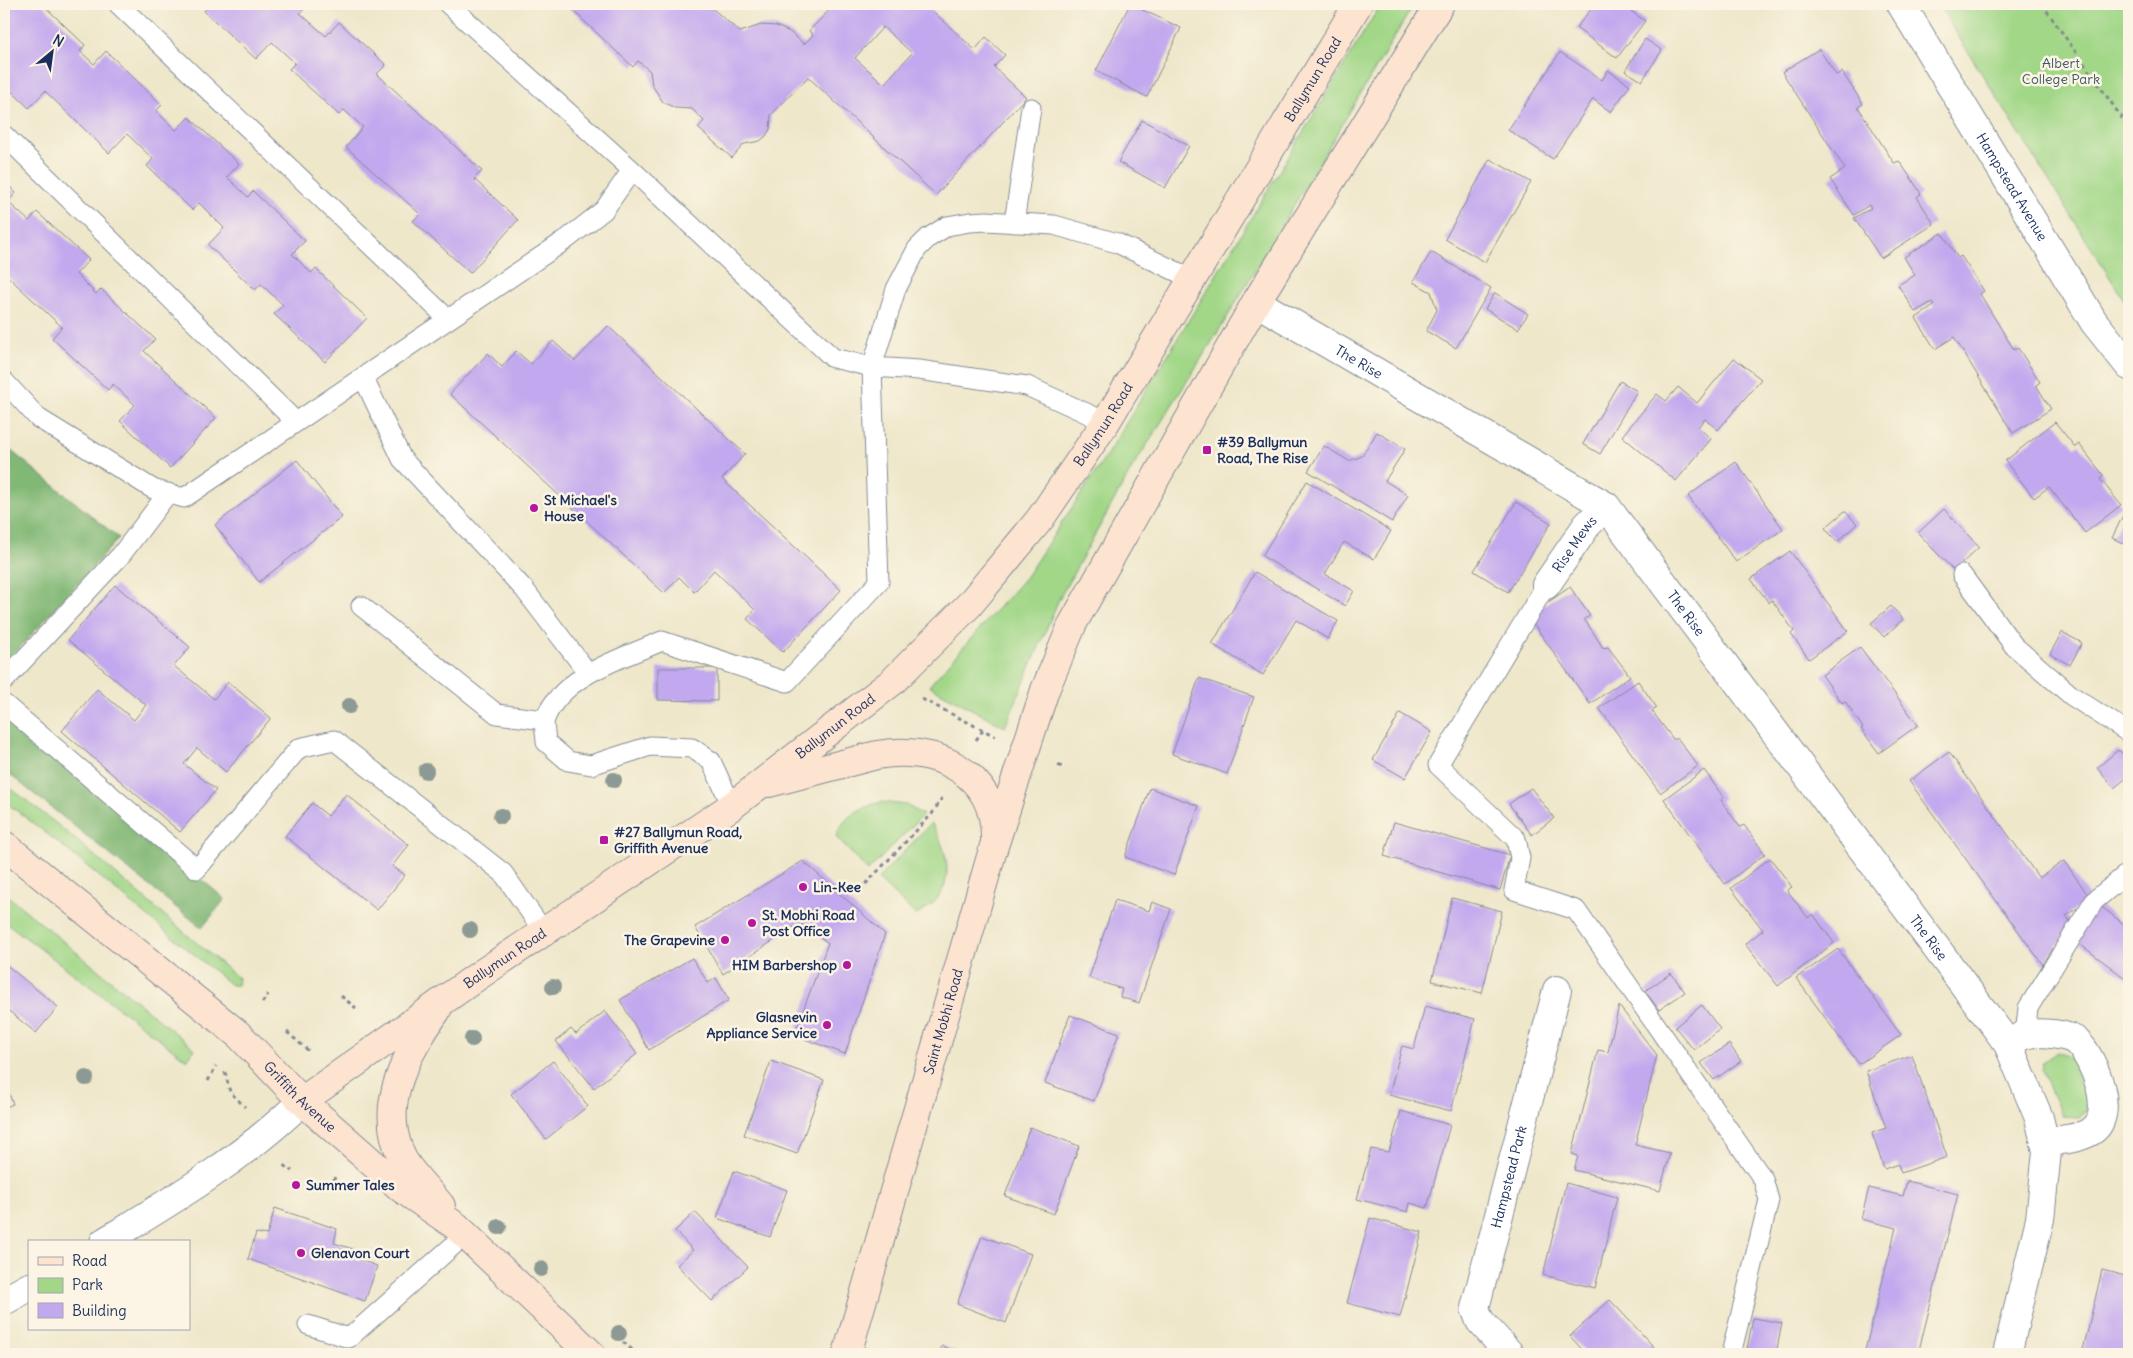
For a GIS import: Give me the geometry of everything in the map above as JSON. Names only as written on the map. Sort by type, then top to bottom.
[{"type":"main road","name":"Ballymun Road","points":[[302,1101],[445,999],[732,806],[892,682],[969,605],[1040,519],[1106,422],[1358,4]]},
{"type":"main road","points":[[1256,302],[1440,4]]},
{"type":"main road","name":"Saint Mobhi Road","points":[[847,1354],[994,846],[1045,690],[1072,623],[1256,302]]},
{"type":"main road","points":[[757,786],[894,751],[917,752],[936,756],[959,768],[983,791],[992,811],[994,846]]},
{"type":"main road","name":"Griffith Avenue","points":[[4,846],[239,1035],[302,1101],[402,1189],[460,1231],[591,1354]]},
{"type":"main road","points":[[445,999],[410,1050],[401,1070],[394,1099],[392,1122],[401,1156],[460,1231]]},
{"type":"street","name":"Hampstead Avenue","points":[[1901,4],[2094,322],[2129,366]]},
{"type":"street","name":"The Rise","points":[[1256,302],[1606,506],[2017,1039],[2047,1150],[2040,1219],[2007,1354]]},
{"type":"street","name":"Rise Mews","points":[[1546,586],[1587,525],[1606,506]]},
{"type":"street","name":"Hampstead Park","points":[[1510,1354],[1480,1321],[1476,1308],[1557,990]]},
{"type":"street","points":[[2017,1039],[2063,1035],[2077,1042],[2101,1084],[2103,1106],[2099,1123],[2091,1132],[2045,1142]]},
{"type":"street","name":"Ballymun Road","points":[[107,1240],[199,1184],[278,1125],[302,1101]]},
{"type":"street","points":[[4,1301],[28,1288]]},
{"type":"lane","points":[[118,4],[448,319]]},
{"type":"lane","points":[[448,4],[632,170],[833,358],[872,367],[919,370],[1027,386],[1106,422]]},
{"type":"lane","points":[[1014,222],[1031,108]]},
{"type":"lane","points":[[4,135],[296,422]]},
{"type":"lane","points":[[4,382],[38,418],[153,489],[184,498],[567,239],[604,210],[632,170]]},
{"type":"lane","points":[[732,806],[710,761],[692,748],[650,746],[591,765],[568,761],[546,742],[544,720],[560,695],[588,673],[662,641],[787,682],[879,582],[872,367],[896,289],[917,249],[928,238],[947,226],[986,220],[1054,224],[1117,243],[1192,280]]},
{"type":"lane","points":[[363,376],[402,459],[524,589],[588,673]]},
{"type":"lane","points":[[4,681],[121,556],[168,493]]},
{"type":"lane","points":[[1962,575],[2014,646],[2072,696],[2129,733]]},
{"type":"lane","points":[[1546,586],[1438,765],[1516,839],[1520,858],[1514,890],[1576,910],[1763,1179],[1770,1200],[1731,1354]]},
{"type":"lane","points":[[361,606],[498,714],[544,720]]},
{"type":"lane","points":[[4,704],[197,869],[300,748],[334,740],[503,873],[544,932]]},
{"type":"lane","points":[[2017,1039],[2028,1008],[2094,901],[2129,872]]},
{"type":"lane","points":[[308,1325],[349,1338],[460,1231]]},
{"type":"path","points":[[2042,4],[2129,128]]},
{"type":"path","points":[[919,698],[1001,739]]},
{"type":"path","points":[[1058,765],[1064,768]]},
{"type":"path","points":[[860,890],[932,814],[942,797]]},
{"type":"path","points":[[262,1003],[268,994]]},
{"type":"path","points":[[341,996],[356,1008]]},
{"type":"path","points":[[208,1081],[216,1066]]},
{"type":"path","points":[[284,1165],[292,1171]]},
{"type":"path","points":[[330,1188],[338,1172]]},
{"type":"green space","points":[[1381,4],[1414,4],[1223,324],[1131,470],[1059,599],[1005,727],[929,686],[1025,578],[1105,458]]},
{"type":"green space","name":"Albert College Park","points":[[1938,4],[2129,4],[2129,308]]},
{"type":"green space","points":[[4,445],[119,538],[4,665]]},
{"type":"green space","points":[[4,715],[225,899],[202,928],[4,770]]},
{"type":"green space","points":[[4,783],[63,829],[238,978],[237,985],[231,985],[54,839],[4,801]]},
{"type":"green space","points":[[881,802],[906,805],[923,815],[868,871],[836,837],[843,824],[853,814]]},
{"type":"green space","points":[[931,823],[943,848],[947,874],[939,897],[929,907],[916,915],[878,879]]},
{"type":"green space","points":[[4,893],[195,1049],[187,1060],[4,921]]},
{"type":"green space","points":[[2057,1052],[2071,1059],[2076,1065],[2084,1078],[2092,1101],[2088,1109],[2079,1117],[2062,1116],[2041,1069],[2043,1062]]},
{"type":"building","points":[[5,4],[42,4],[85,45],[80,51],[94,64],[106,51],[162,105],[156,111],[176,130],[189,117],[239,164],[227,177],[248,197],[253,191],[305,241],[292,254],[311,273],[316,269],[367,318],[325,362],[274,314],[283,305],[261,284],[255,290],[208,245],[224,228],[199,203],[192,210],[147,166],[153,159],[127,134],[109,153],[45,91],[29,108],[4,84]]},
{"type":"building","points":[[211,4],[303,4],[306,7],[300,13],[326,36],[339,22],[386,65],[377,74],[482,171],[474,179],[518,220],[470,273],[413,221],[420,214],[346,147],[363,127],[344,110],[339,115],[289,69],[295,63],[272,42],[256,59],[204,11]]},
{"type":"building","points":[[566,4],[707,4],[740,32],[761,25],[776,26],[790,32],[804,44],[813,35],[809,31],[835,4],[925,4],[975,50],[986,37],[1005,55],[994,67],[1026,97],[936,195],[808,77],[771,115],[770,129],[766,136],[760,141],[744,144],[732,158],[698,128],[704,121],[692,109],[675,108],[663,102],[652,85],[650,71],[638,61],[633,67]],"holes":[[[883,27],[912,53],[884,84],[855,58]]]},
{"type":"building","points":[[1130,4],[1181,28],[1147,97],[1096,71]]},
{"type":"building","points":[[1595,4],[1621,4],[1645,21],[1617,58],[1576,28]]},
{"type":"building","points":[[1645,39],[1662,50],[1642,81],[1625,71]]},
{"type":"building","points":[[1819,49],[1836,75],[1842,72],[1863,104],[1858,107],[1894,163],[1899,161],[1913,181],[1921,194],[1917,197],[1934,224],[1881,258],[1854,218],[1871,208],[1869,205],[1854,215],[1830,179],[1845,169],[1782,72]]},
{"type":"building","points":[[1560,52],[1602,80],[1608,70],[1630,85],[1611,112],[1593,99],[1553,159],[1508,130]]},
{"type":"building","points":[[1142,120],[1189,146],[1165,188],[1118,162]]},
{"type":"building","points":[[1490,159],[1531,182],[1485,262],[1445,239]]},
{"type":"building","points":[[4,181],[16,193],[8,202],[29,221],[37,212],[89,260],[76,274],[96,294],[101,289],[155,339],[144,351],[216,418],[170,468],[120,421],[135,405],[113,384],[108,390],[52,338],[62,327],[4,273]]},
{"type":"building","points":[[1942,233],[1958,258],[1961,256],[1984,291],[1980,294],[2014,350],[2018,348],[2040,382],[2036,385],[2051,409],[2013,433],[1954,337],[1935,349],[1916,318],[1934,306],[1932,302],[1915,312],[1898,285],[1915,275],[1904,257]]},
{"type":"building","points":[[1431,252],[1491,288],[1456,348],[1426,331],[1437,310],[1431,292],[1413,282]]},
{"type":"building","points":[[1495,293],[1528,314],[1518,329],[1485,309]]},
{"type":"building","points":[[608,326],[745,454],[722,479],[841,590],[783,652],[747,619],[755,610],[714,570],[694,592],[679,577],[664,593],[450,394],[488,353],[502,367],[516,351],[531,364],[553,341],[575,361]]},
{"type":"building","points":[[1734,358],[1761,379],[1718,430],[1705,419],[1698,427],[1711,439],[1676,481],[1622,436],[1657,394],[1666,401],[1678,387],[1697,403]]},
{"type":"building","points":[[1620,381],[1637,391],[1600,454],[1583,444]]},
{"type":"building","points":[[2055,422],[2075,447],[2079,444],[2104,476],[2100,479],[2121,505],[2085,533],[2049,487],[2034,498],[2005,461]]},
{"type":"building","points":[[1377,432],[1405,449],[1385,481],[1408,495],[1392,522],[1308,471],[1324,446],[1349,461],[1362,456]]},
{"type":"building","points":[[297,460],[342,517],[259,582],[215,525]]},
{"type":"building","points":[[1736,462],[1783,529],[1736,562],[1688,496]]},
{"type":"building","points":[[1307,481],[1391,531],[1374,559],[1344,542],[1325,574],[1354,591],[1345,606],[1262,556]]},
{"type":"building","points":[[1516,502],[1551,523],[1508,592],[1474,571]]},
{"type":"building","points":[[2129,503],[2129,546],[2112,538]]},
{"type":"building","points":[[1944,509],[1979,547],[1954,571],[1918,533]]},
{"type":"building","points":[[1845,511],[1857,524],[1837,542],[1825,528]]},
{"type":"building","points":[[1790,551],[1848,631],[1809,659],[1791,634],[1794,631],[1772,600],[1769,603],[1751,579]]},
{"type":"building","points":[[1255,572],[1338,621],[1328,639],[1296,620],[1263,675],[1212,644]]},
{"type":"building","points":[[115,585],[190,647],[174,666],[214,699],[228,682],[271,718],[226,772],[197,748],[184,764],[216,790],[180,832],[62,731],[97,689],[134,720],[146,705],[68,640]]},
{"type":"building","points":[[1570,587],[1590,616],[1584,619],[1603,648],[1608,647],[1630,676],[1590,704],[1528,616]]},
{"type":"building","points":[[1891,606],[1903,619],[1884,637],[1871,623]]},
{"type":"building","points":[[2062,632],[2082,643],[2070,665],[2050,654]]},
{"type":"building","points":[[1860,647],[1918,725],[1879,753],[1861,729],[1863,728],[1845,701],[1842,703],[1822,675]]},
{"type":"building","points":[[658,668],[717,668],[717,701],[658,700]]},
{"type":"building","points":[[1199,678],[1254,697],[1227,774],[1172,754]]},
{"type":"building","points":[[1638,681],[1657,708],[1652,711],[1673,739],[1678,739],[1698,766],[1660,793],[1599,708]]},
{"type":"building","points":[[1400,713],[1432,732],[1405,778],[1373,760]]},
{"type":"building","points":[[2118,750],[2129,758],[2129,776],[2114,788],[2097,768]]},
{"type":"building","points":[[1949,752],[2039,878],[2064,861],[2091,899],[2066,916],[2072,924],[2043,965],[1909,781]]},
{"type":"building","points":[[1704,770],[1724,798],[1721,800],[1731,815],[1740,827],[1744,825],[1765,854],[1725,884],[1664,799]]},
{"type":"building","points":[[1150,788],[1199,806],[1174,875],[1125,857]]},
{"type":"building","points":[[1531,788],[1554,818],[1532,835],[1509,804]]},
{"type":"building","points":[[346,794],[409,845],[392,866],[405,875],[377,910],[285,836],[312,803],[328,816]]},
{"type":"building","points":[[1394,822],[1510,855],[1500,890],[1384,856]]},
{"type":"building","points":[[1770,858],[1792,887],[1787,890],[1808,918],[1813,914],[1834,943],[1778,986],[1745,944],[1763,930],[1731,888]]},
{"type":"building","points":[[803,861],[885,934],[845,1054],[794,1035],[828,943],[800,923],[723,974],[695,927]]},
{"type":"building","points":[[1452,898],[1502,911],[1482,993],[1432,981]]},
{"type":"building","points":[[1115,900],[1149,911],[1152,902],[1171,909],[1139,1003],[1120,997],[1122,989],[1089,978]]},
{"type":"building","points":[[2099,905],[2129,928],[2129,981],[2073,939]]},
{"type":"building","points":[[1838,949],[1901,1035],[1859,1064],[1796,978]]},
{"type":"building","points":[[692,958],[708,983],[716,978],[729,1000],[649,1050],[620,1000]]},
{"type":"building","points":[[4,963],[58,1007],[36,1033],[4,1007]]},
{"type":"building","points":[[1671,973],[1685,992],[1659,1010],[1645,991]]},
{"type":"building","points":[[1702,1005],[1720,1029],[1694,1050],[1675,1027]]},
{"type":"building","points":[[1425,1006],[1475,1019],[1451,1111],[1389,1095],[1402,1046],[1414,1049]]},
{"type":"building","points":[[1619,1006],[1657,1055],[1635,1145],[1670,1153],[1660,1191],[1574,1170],[1578,1156],[1572,1154],[1598,1050],[1608,1052]]},
{"type":"building","points":[[605,1011],[637,1054],[594,1088],[556,1041],[571,1029],[576,1034]]},
{"type":"building","points":[[1070,1015],[1119,1033],[1094,1101],[1045,1083]]},
{"type":"building","points":[[1729,1044],[1741,1061],[1714,1080],[1701,1063]]},
{"type":"building","points":[[1912,1055],[1947,1157],[1901,1173],[1898,1164],[1884,1169],[1872,1133],[1886,1128],[1866,1071]]},
{"type":"building","points":[[553,1061],[588,1106],[546,1139],[511,1094]]},
{"type":"building","points":[[771,1061],[824,1080],[797,1154],[744,1135]]},
{"type":"building","points":[[4,1080],[13,1104],[4,1108]]},
{"type":"building","points":[[1401,1111],[1450,1125],[1427,1208],[1410,1203],[1408,1212],[1357,1199],[1371,1149],[1389,1152]]},
{"type":"building","points":[[1030,1127],[1079,1146],[1054,1214],[1005,1196]]},
{"type":"building","points":[[734,1171],[787,1190],[770,1237],[717,1218]]},
{"type":"building","points":[[1907,1181],[1958,1194],[1918,1354],[1864,1354],[1896,1228],[1861,1219],[1869,1188],[1903,1196]]},
{"type":"building","points":[[1566,1183],[1617,1197],[1595,1288],[1543,1275]]},
{"type":"building","name":"Glenavon Court","points":[[275,1208],[337,1229],[334,1243],[353,1249],[352,1257],[377,1266],[365,1301],[248,1259],[256,1233],[267,1235]]},
{"type":"building","points":[[695,1212],[748,1267],[712,1301],[677,1265],[693,1250],[675,1231]]},
{"type":"building","points":[[1370,1218],[1422,1232],[1400,1317],[1347,1303]]},
{"type":"building","points":[[982,1236],[1031,1254],[1006,1323],[957,1304]]},
{"type":"building","points":[[2102,1270],[2129,1277],[2129,1354],[2082,1354]]},
{"type":"building","points":[[1610,1300],[1660,1354],[1586,1354],[1570,1336]]},
{"type":"building","points":[[1753,1318],[1782,1323],[1776,1354],[1746,1354]]},
{"type":"building","points":[[942,1346],[964,1354],[939,1354]]},
{"type":"place","name":"#39 Ballymun Road, The Rise","points":[[1207,450]]},
{"type":"place","name":"St Michael's House","points":[[534,508]]},
{"type":"place","name":"#27 Ballymun Road, Griffith Avenue","points":[[604,840]]},
{"type":"place","name":"Lin-Kee","points":[[803,887]]},
{"type":"place","name":"St. Mobhi Road Post Office","points":[[752,923]]},
{"type":"place","name":"The Grapevine","points":[[725,940]]},
{"type":"place","name":"HIM Barbershop","points":[[847,965]]},
{"type":"place","name":"Glasnevin Appliance Service","points":[[827,1025]]},
{"type":"place","name":"Summer Tales","points":[[296,1185]]},
{"type":"place","name":"Glenavon Court","points":[[301,1253]]}]
